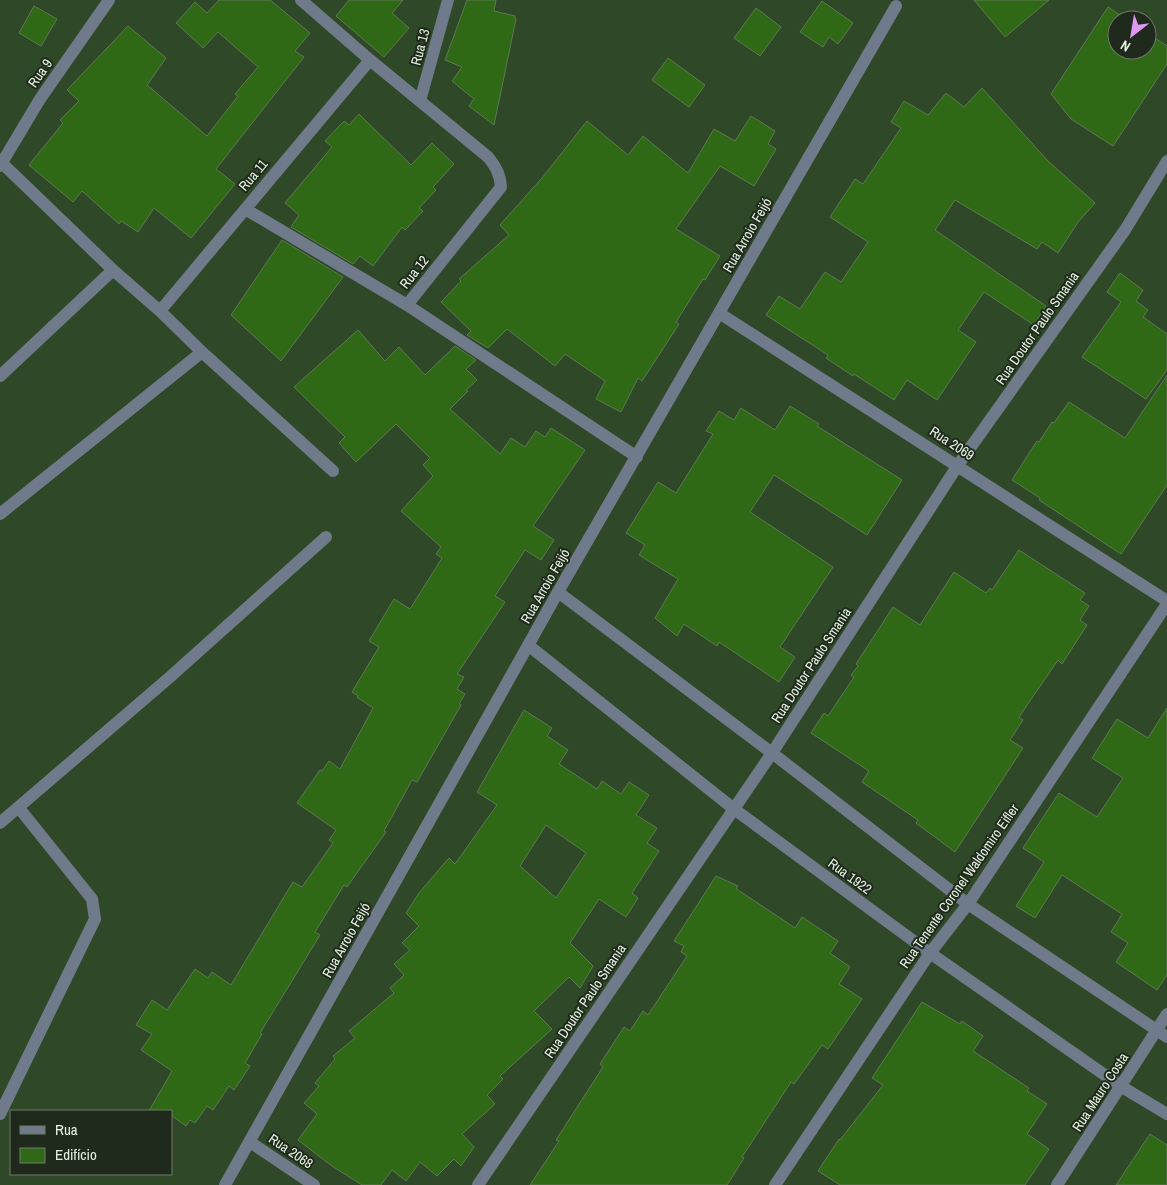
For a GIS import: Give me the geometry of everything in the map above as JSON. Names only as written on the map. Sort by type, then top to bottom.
[{"type":"street","name":"Rua 9","points":[[1,165],[40,99],[109,0]]},
{"type":"street","name":"Rua 12","points":[[301,0],[370,60],[488,157],[496,166],[500,176],[501,187],[407,305],[637,457]]},
{"type":"street","name":"Rua 13","points":[[420,101],[448,0]]},
{"type":"street","name":"Rua Arroio Feijó","points":[[225,1185],[558,592],[896,6]]},
{"type":"street","name":"Rua 11","points":[[160,311],[370,60]]},
{"type":"street","name":"Rua Doutor Paulo Smania","points":[[478,1185],[772,753],[958,465],[1125,230],[1167,161]]},
{"type":"street","points":[[1,165],[333,471]]},
{"type":"street","points":[[245,209],[407,305]]},
{"type":"street","points":[[0,376],[113,270]]},
{"type":"street","name":"Rua 2069","points":[[719,313],[958,465],[1167,602]]},
{"type":"street","points":[[0,514],[202,352]]},
{"type":"street","points":[[0,823],[170,677],[326,537]]},
{"type":"street","points":[[558,592],[968,904],[1162,1034]]},
{"type":"street","name":"Rua Tenente Coronel Waldomiro Eifler","points":[[775,1185],[930,953],[968,904],[1167,602]]},
{"type":"street","name":"Rua 1922","points":[[528,645],[734,809],[930,953],[1122,1087],[1167,1114]]},
{"type":"street","points":[[0,1114],[94,919],[92,899],[19,808]]},
{"type":"street","name":"Rua Mauro Costa","points":[[1057,1185],[1122,1087],[1162,1034],[1167,1014]]},
{"type":"street","name":"Rua 2068","points":[[250,1142],[314,1185]]},
{"type":"building","points":[[219,0],[270,0],[310,33],[295,51],[304,57],[216,169],[235,184],[191,238],[154,208],[138,232],[121,221],[119,224],[82,191],[73,202],[29,165],[63,123],[60,120],[79,101],[67,90],[128,26],[166,58],[147,85],[207,136],[238,96],[235,94],[258,67],[218,32],[203,48],[176,23],[195,2],[207,13]]},
{"type":"building","points":[[349,0],[403,0],[392,13],[409,28],[384,57],[336,16]]},
{"type":"building","points":[[467,0],[496,0],[494,11],[515,16],[516,19],[494,125],[469,106],[474,99],[452,81],[462,67],[445,60]]},
{"type":"building","points":[[974,0],[1049,0],[1005,37]]},
{"type":"building","points":[[822,1],[853,23],[838,44],[829,37],[823,47],[800,32]]},
{"type":"building","points":[[34,6],[57,19],[41,46],[19,33]]},
{"type":"building","points":[[1108,7],[1112,10],[1107,10],[1107,60],[1157,60],[1157,40],[1167,46],[1167,64],[1113,146],[1071,119],[1051,94]]},
{"type":"building","points":[[756,8],[781,27],[760,56],[734,38]]},
{"type":"building","points":[[668,58],[705,85],[689,107],[652,80]]},
{"type":"building","points":[[982,88],[1048,161],[1095,203],[1078,222],[1058,253],[1042,242],[1037,249],[955,200],[935,230],[1046,306],[1034,325],[984,292],[958,330],[976,342],[937,400],[907,380],[894,400],[854,374],[853,376],[826,358],[828,355],[766,315],[779,296],[800,309],[825,272],[841,282],[868,242],[830,217],[855,179],[863,184],[901,128],[891,122],[904,101],[928,115],[946,93],[964,107]]},
{"type":"building","points":[[359,114],[411,165],[432,143],[454,164],[433,187],[436,190],[419,208],[423,211],[405,230],[402,227],[373,266],[360,256],[353,264],[291,227],[299,215],[285,203],[332,147],[325,141],[344,121],[349,125]]},
{"type":"building","points":[[751,116],[775,131],[768,144],[776,149],[754,186],[720,166],[676,229],[720,256],[676,322],[679,324],[642,381],[638,378],[621,412],[596,399],[605,381],[565,354],[555,366],[507,329],[488,348],[467,335],[471,331],[441,302],[461,281],[459,279],[509,235],[500,225],[542,178],[587,121],[628,155],[643,136],[688,173],[714,129],[735,141]]},
{"type":"building","points":[[282,240],[343,277],[281,361],[231,315]]},
{"type":"building","points":[[1120,273],[1143,290],[1136,301],[1148,310],[1143,317],[1167,334],[1167,370],[1146,399],[1082,357],[1121,302],[1107,292]]},
{"type":"building","points":[[358,330],[385,361],[399,347],[425,375],[455,346],[476,360],[466,369],[477,380],[450,409],[500,454],[511,438],[525,447],[536,431],[545,437],[551,428],[585,450],[533,526],[554,540],[541,560],[525,550],[495,596],[505,602],[457,674],[464,677],[457,689],[465,694],[459,704],[461,705],[417,782],[412,780],[384,831],[386,832],[347,887],[344,885],[315,932],[320,935],[260,1033],[262,1034],[245,1063],[250,1066],[234,1090],[229,1086],[213,1110],[207,1106],[195,1123],[190,1120],[186,1126],[172,1116],[172,1110],[150,1110],[172,1071],[141,1050],[152,1034],[136,1025],[152,1000],[167,1010],[195,969],[208,978],[212,972],[231,985],[293,882],[302,887],[333,843],[329,840],[336,830],[297,803],[320,770],[322,771],[329,761],[340,769],[373,708],[352,692],[379,647],[369,641],[394,599],[410,609],[442,558],[436,554],[441,547],[401,511],[433,476],[423,465],[430,458],[396,424],[356,462],[339,443],[345,437],[294,387]]},
{"type":"building","points":[[1167,375],[1167,485],[1121,554],[1012,480],[1037,441],[1039,442],[1052,422],[1054,423],[1069,402],[1125,438]]},
{"type":"building","points":[[790,406],[819,424],[817,426],[902,480],[867,535],[774,475],[750,512],[833,567],[780,647],[795,657],[779,682],[719,642],[717,646],[684,624],[677,636],[655,618],[678,579],[639,555],[645,545],[626,533],[658,482],[676,493],[713,434],[706,431],[719,411],[734,420],[741,408],[775,430]]},
{"type":"building","points":[[1019,550],[1085,593],[1080,600],[1089,606],[1080,620],[1087,625],[1062,664],[1058,660],[1019,717],[1023,720],[1010,740],[1023,748],[955,852],[916,823],[918,820],[862,782],[869,771],[811,733],[824,713],[828,716],[854,677],[851,675],[858,666],[856,664],[893,607],[920,625],[954,572],[986,593],[990,588],[992,590]]},
{"type":"building","points":[[1167,708],[1167,975],[1157,990],[1116,962],[1128,943],[1111,932],[1122,914],[1062,875],[1035,918],[1016,906],[1044,862],[1023,848],[1059,793],[1097,817],[1123,778],[1092,758],[1117,719],[1148,738]]},
{"type":"building","points":[[524,710],[552,728],[547,736],[568,750],[559,764],[597,789],[602,781],[621,794],[629,782],[649,795],[636,815],[657,828],[647,843],[659,851],[632,893],[638,898],[626,917],[599,899],[570,943],[593,966],[580,988],[569,977],[534,1011],[552,1029],[500,1076],[503,1079],[487,1095],[495,1104],[462,1134],[474,1147],[461,1166],[454,1159],[437,1176],[420,1162],[406,1181],[392,1170],[381,1185],[362,1185],[332,1166],[298,1140],[317,1114],[304,1103],[319,1086],[315,1083],[335,1059],[333,1056],[355,1038],[349,1031],[394,993],[390,988],[404,975],[394,964],[410,950],[402,943],[419,926],[406,913],[419,893],[449,858],[455,864],[497,805],[477,792]],"holes":[[[546,825],[586,853],[556,898],[520,866]]]},
{"type":"building","points":[[716,876],[738,886],[736,888],[738,890],[795,928],[802,917],[838,941],[830,953],[850,967],[839,984],[862,999],[828,1049],[822,1045],[794,1084],[791,1082],[742,1157],[744,1158],[727,1185],[530,1185],[559,1141],[556,1140],[603,1067],[600,1064],[624,1027],[630,1031],[643,1011],[648,1015],[687,956],[681,952],[684,946],[674,941]]},
{"type":"building","points":[[922,1002],[960,1024],[962,1021],[983,1036],[973,1051],[1029,1088],[1027,1091],[1047,1104],[1027,1134],[1049,1149],[1025,1185],[840,1185],[818,1171],[839,1139],[883,1085],[872,1078]]},
{"type":"building","points":[[1150,1134],[1167,1145],[1167,1185],[1116,1185]]}]
